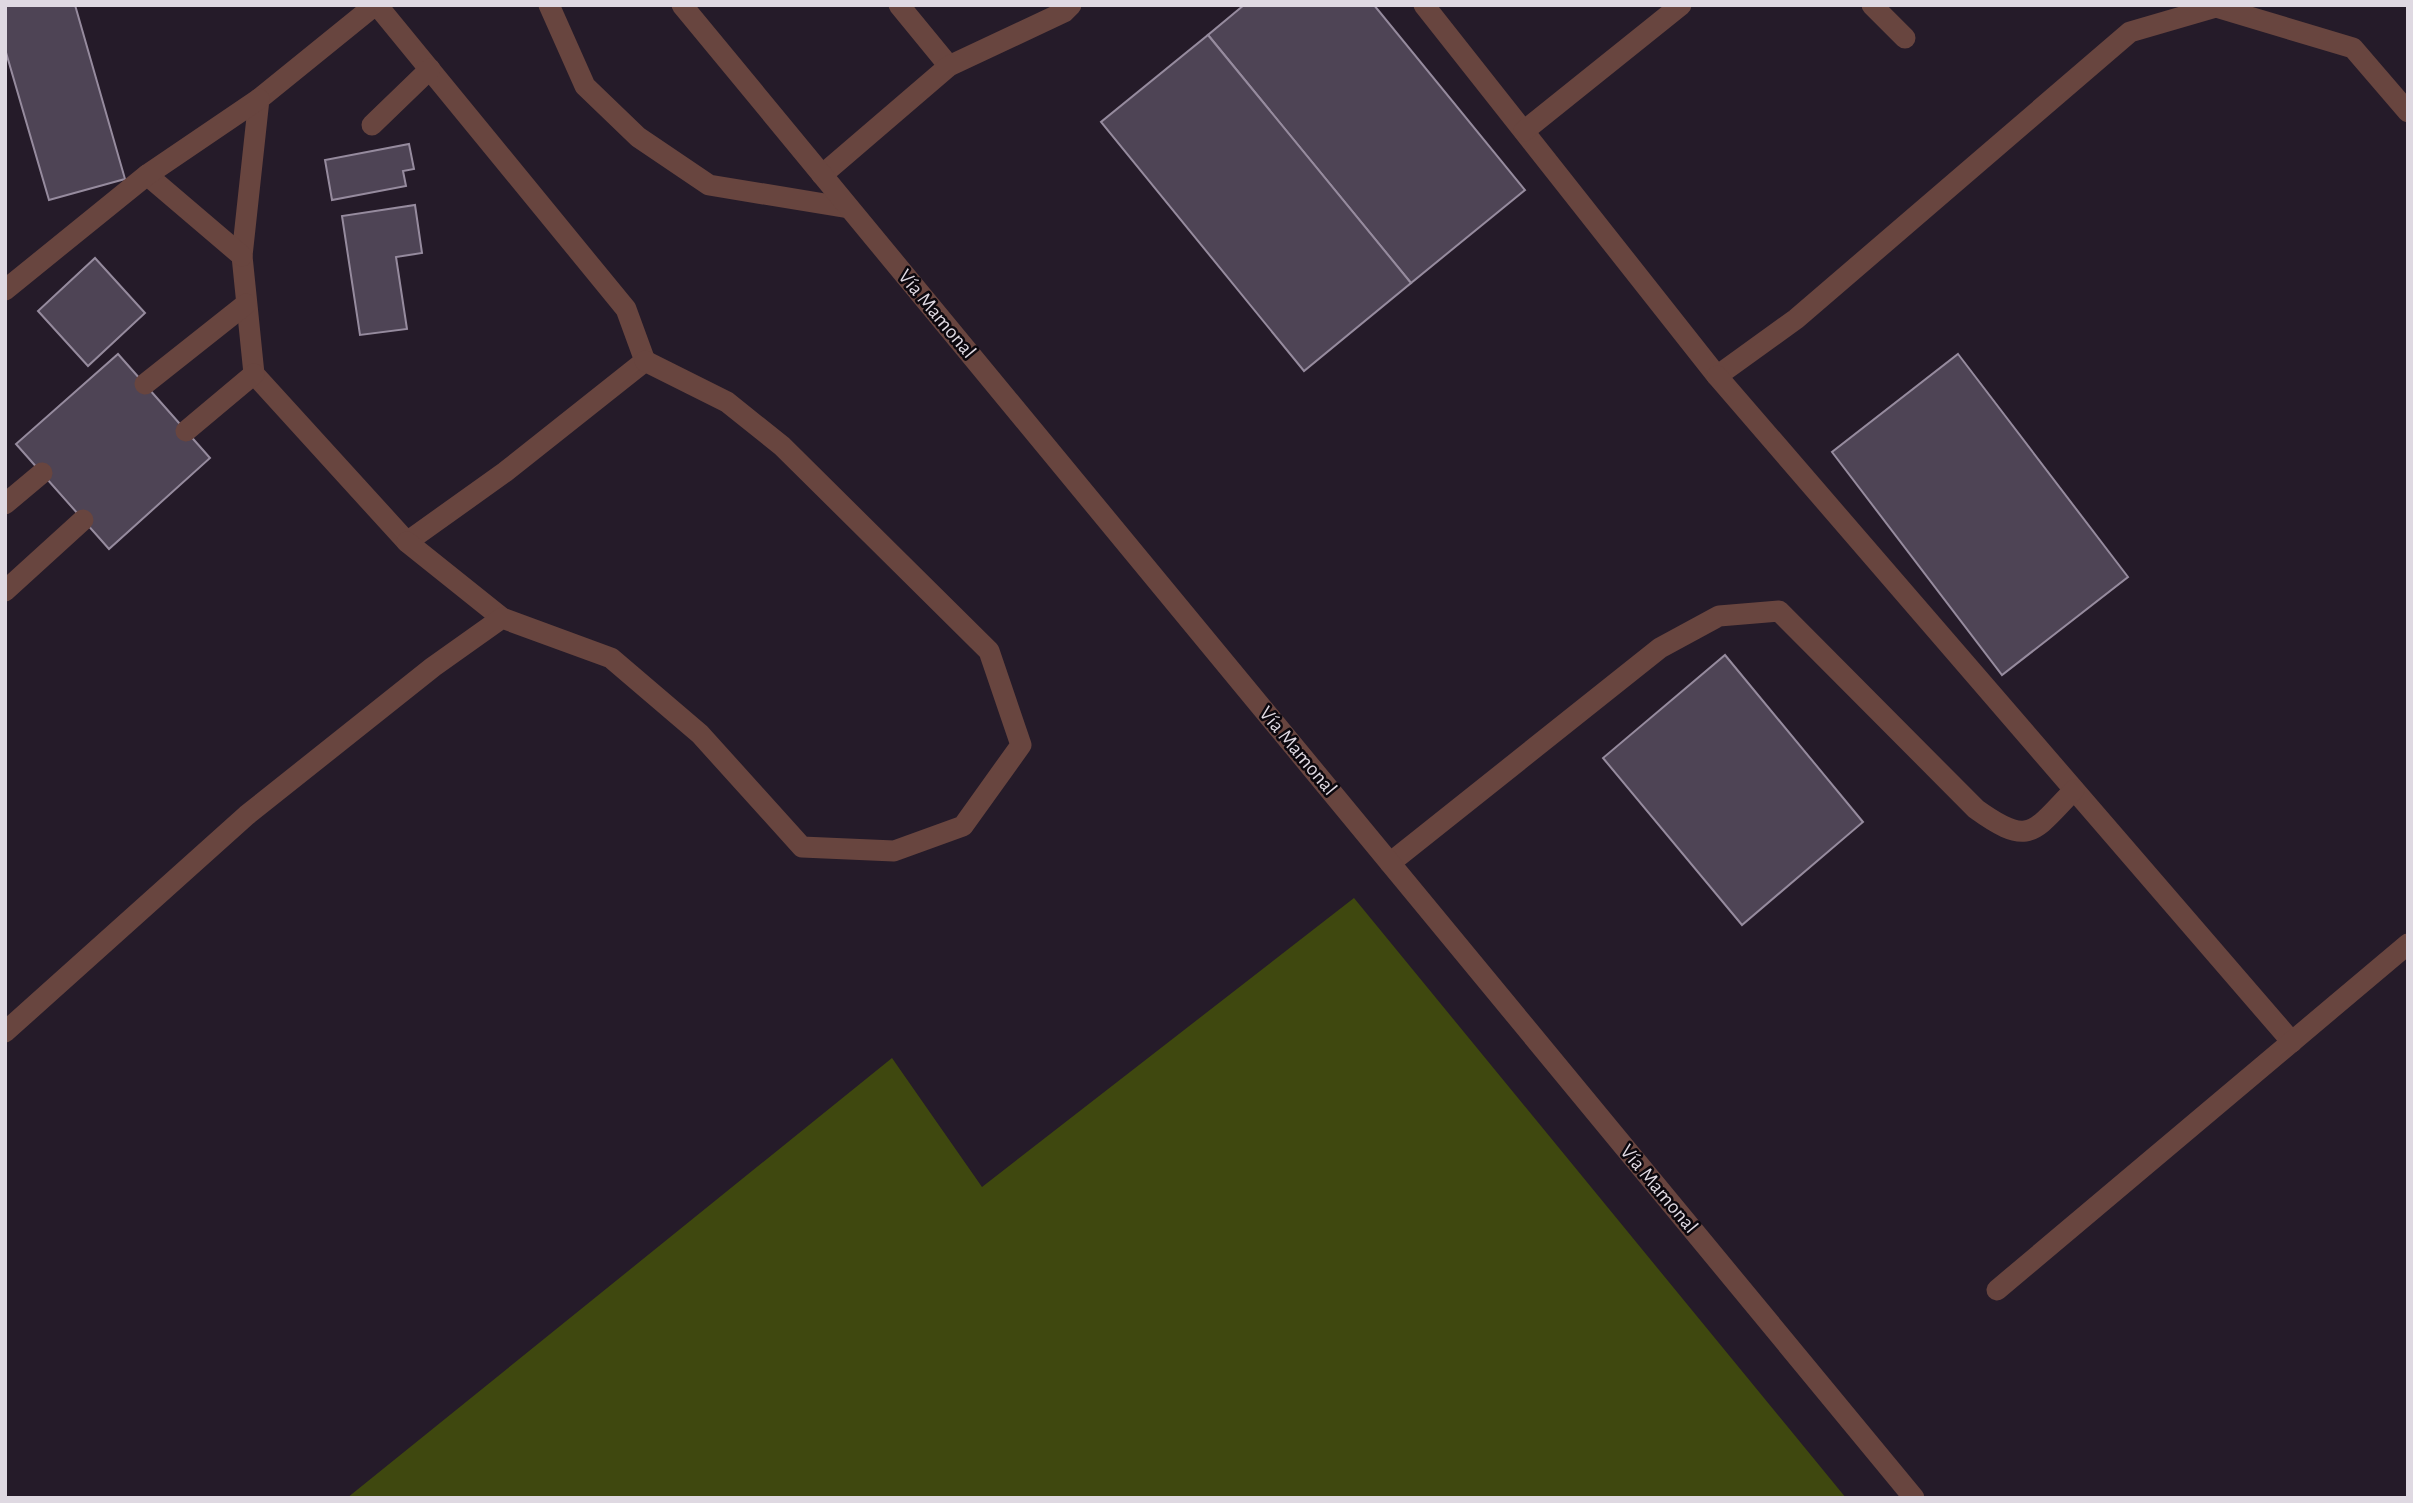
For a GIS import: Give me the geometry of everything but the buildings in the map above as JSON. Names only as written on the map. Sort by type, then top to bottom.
[{"type":"street","points":[[5,290],[146,175],[259,99],[376,5],[626,309],[645,361],[727,402],[782,446],[989,651],[1021,745],[963,825],[894,851],[802,847],[700,734],[611,658],[502,618],[407,542],[254,374],[242,256],[259,99]]},
{"type":"street","points":[[549,5],[585,86],[638,137],[709,185],[849,208]]},
{"type":"street","name":"Vía Mamonal","points":[[682,5],[1913,1498]]},
{"type":"street","points":[[899,5],[949,66]]},
{"type":"street","points":[[822,175],[949,66],[1065,12],[1071,5]]},
{"type":"street","points":[[1424,5],[1717,376],[2292,1042]]},
{"type":"street","points":[[1524,131],[1681,5]]},
{"type":"street","points":[[1872,5],[1905,38]]},
{"type":"street","points":[[1717,376],[1796,319],[2130,32],[2216,8],[2353,48],[2408,112]]},
{"type":"street","points":[[372,125],[430,69]]},
{"type":"street","points":[[146,175],[242,256]]},
{"type":"street","points":[[145,384],[246,304]]},
{"type":"street","points":[[407,542],[505,471],[645,361]]},
{"type":"street","points":[[186,431],[254,374]]},
{"type":"street","points":[[5,504],[42,473]]},
{"type":"street","points":[[5,591],[83,520]]},
{"type":"street","points":[[1390,863],[1660,648],[1719,616],[1779,611],[1976,809],[2002,827],[2021,832],[2037,828],[2074,790]]},
{"type":"street","points":[[5,1032],[247,815],[433,667],[502,618]]},
{"type":"street","points":[[1997,1290],[2408,944]]},
{"type":"green space","points":[[1354,898],[1846,1498],[347,1498],[892,1058],[982,1187]]}]
